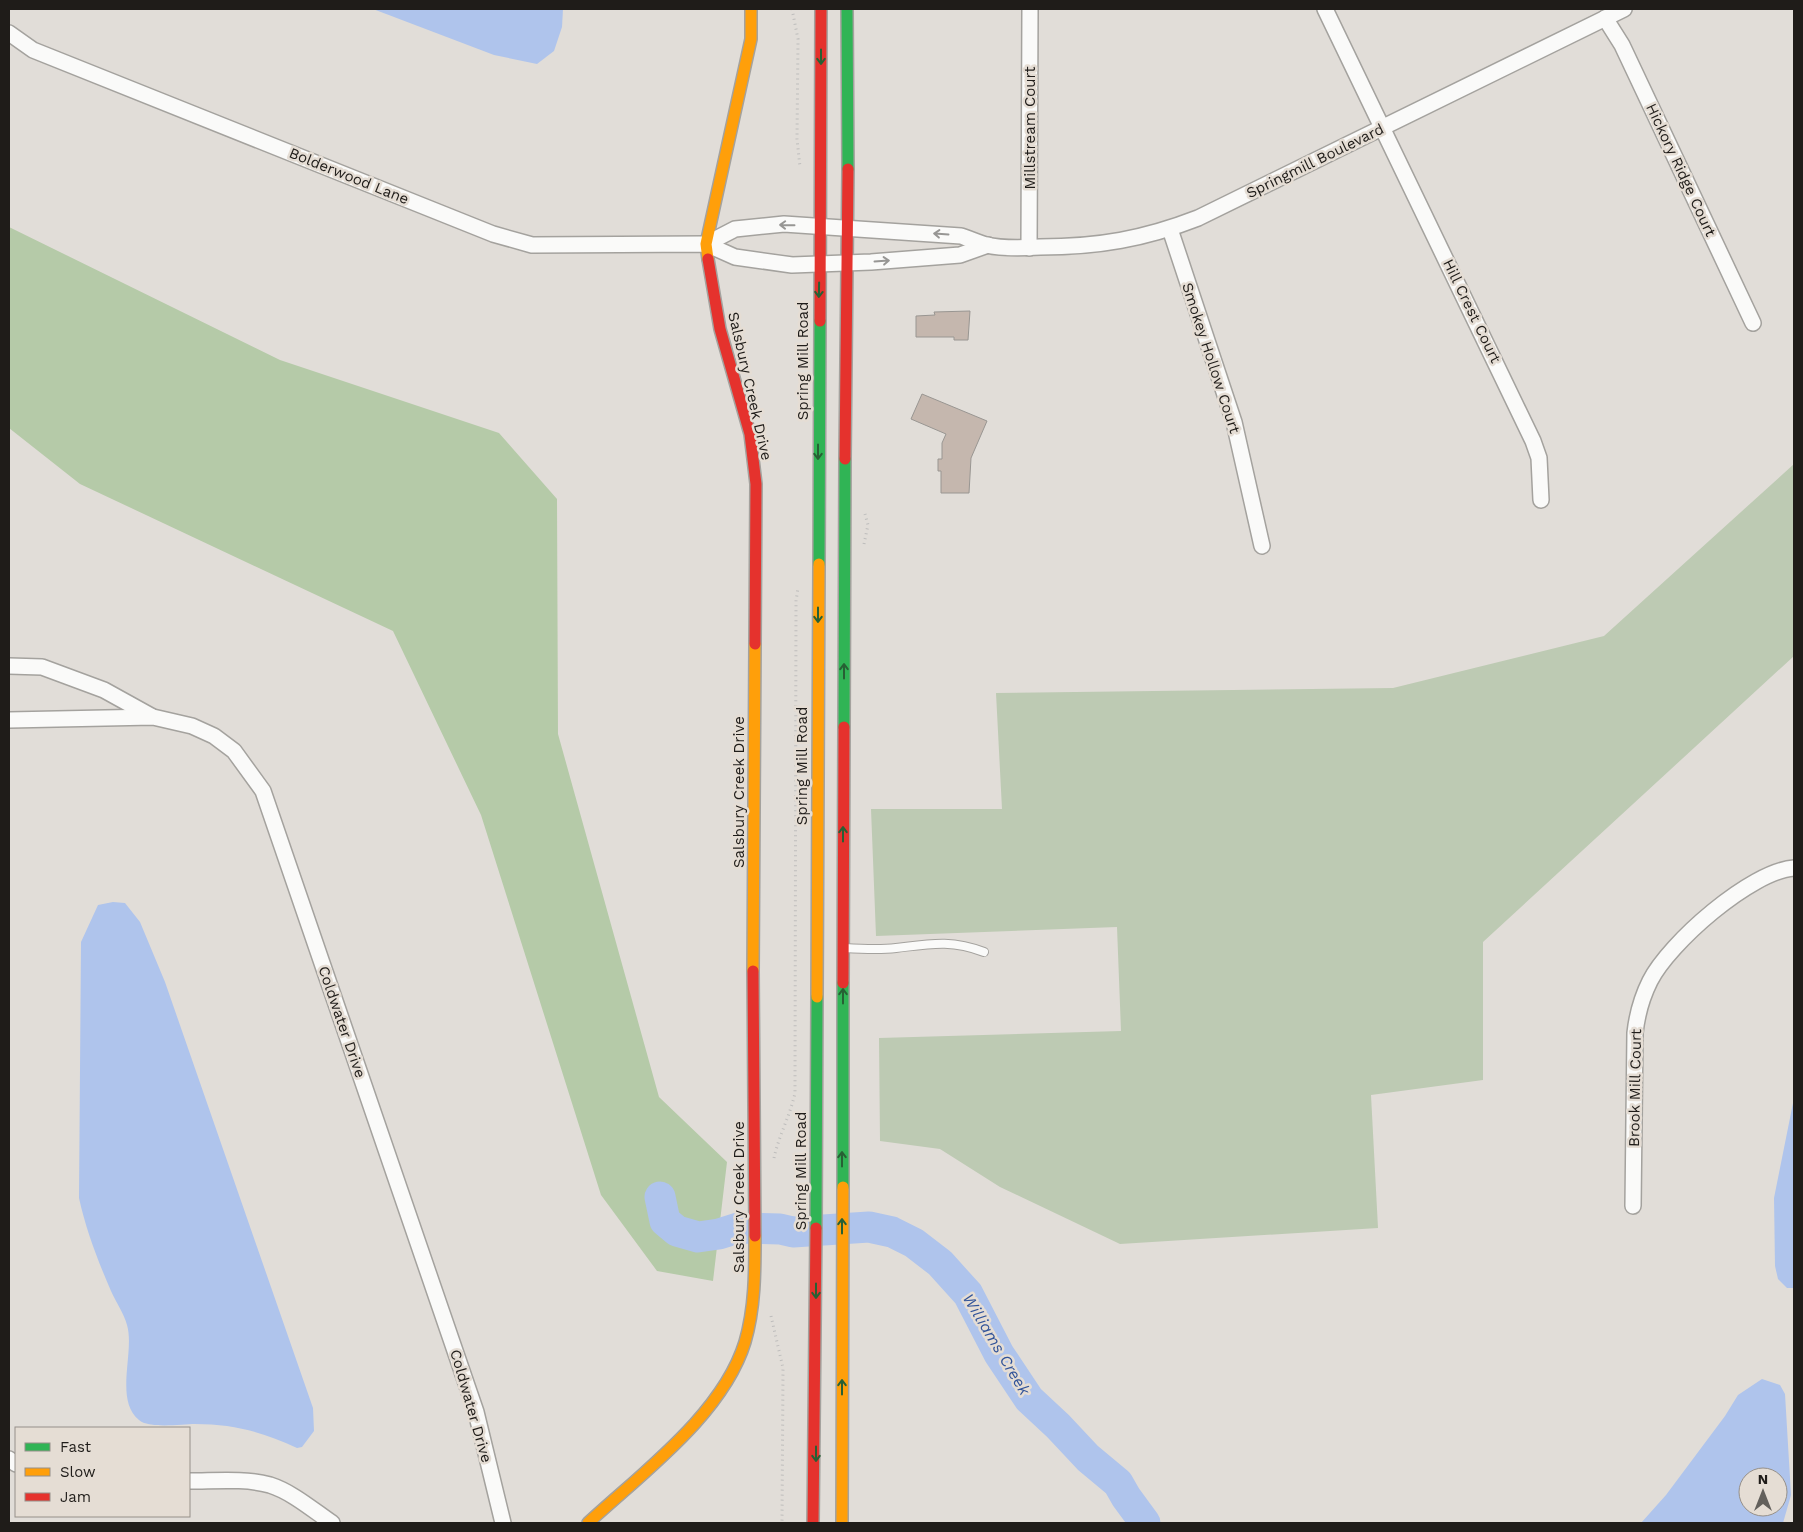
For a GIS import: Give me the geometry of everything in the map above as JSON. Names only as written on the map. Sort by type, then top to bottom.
[{"type":"street","name":"Salsbury Creek Drive","points":[[588,1523],[697,1422],[726,1383],[748,1333],[752,1305],[755,1239],[753,1019],[756,484],[750,434],[720,329],[706,244],[751,39],[751,9]]},
{"type":"street","name":"Spring Mill Road","points":[[821,9],[820,226],[833,263],[843,948],[842,1523]]},
{"type":"street","name":"Spring Mill Road","points":[[812,1523],[816,1488],[816,1209],[833,263],[842,227],[847,9]]},
{"type":"street","name":"Millstream Court","points":[[1029,248],[1030,9]]},
{"type":"street","name":"Hill Crest Court","points":[[1325,9],[1533,441],[1539,458],[1541,500]]},
{"type":"street","name":"Springmill Boulevard","points":[[842,227],[961,236],[988,245],[1029,248],[1102,245],[1130,240],[1170,229],[1383,128],[1624,9]]},
{"type":"street","name":"Hickory Ridge Court","points":[[1605,18],[1622,45],[1753,323]]},
{"type":"street","name":"Bolderwood Lane","points":[[9,33],[33,50],[493,234],[532,245],[706,244],[735,258],[792,265],[833,263]]},
{"type":"street","name":"Bolderwood Lane","points":[[706,244],[735,229],[784,224],[842,227]]},
{"type":"street","name":"Smokey Hollow Court","points":[[1170,229],[1234,422],[1262,546]]},
{"type":"street","name":"Springmill Boulevard","points":[[833,263],[960,255],[988,245]]},
{"type":"street","points":[[9,666],[42,667],[104,690],[154,717]]},
{"type":"street","name":"Coldwater Drive","points":[[9,720],[154,717],[192,726],[214,736],[234,751],[263,792],[476,1412],[502,1523]]},
{"type":"street","name":"Brook Mill Court","points":[[1633,1206],[1635,1033],[1637,1018],[1650,980],[1682,941],[1750,883],[1767,874],[1794,868]]},
{"type":"street","points":[[190,1481],[248,1481],[271,1486],[291,1496],[332,1523]]},
{"type":"lane","points":[[843,948],[876,950],[938,942],[966,945],[984,952]]},
{"type":"path","points":[[792,9],[798,39],[797,139],[800,169]]},
{"type":"path","points":[[774,1159],[778,1142],[790,1115],[795,1093],[796,601],[799,582]]},
{"type":"path","points":[[771,1314],[773,1330],[783,1368],[782,1523]]},
{"type":"green space","points":[[9,227],[280,360],[499,433],[557,499],[558,734],[659,1097],[727,1162],[713,1281],[657,1271],[601,1195],[481,815],[393,631],[80,484],[9,428]]},
{"type":"green space","points":[[1794,464],[1794,656],[1483,942],[1483,1080],[1371,1095],[1378,1228],[1120,1244],[1000,1187],[940,1149],[880,1141],[879,1038],[1121,1031],[1117,927],[876,936],[871,809],[1002,809],[996,693],[1393,688],[1604,636]]},
{"type":"water","points":[[373,9],[563,9],[562,27],[554,51],[537,64],[494,55]]},
{"type":"water","points":[[113,902],[125,903],[140,922],[165,982],[313,1408],[314,1431],[302,1447],[297,1448],[260,1433],[235,1427],[209,1424],[158,1425],[144,1423],[132,1411],[128,1401],[126,1388],[129,1336],[127,1325],[97,1257],[79,1198],[81,942],[98,905]]},
{"type":"water","points":[[1794,1098],[1794,1288],[1787,1288],[1778,1279],[1775,1266],[1774,1198]]},
{"type":"water","points":[[1762,1379],[1780,1385],[1785,1394],[1791,1495],[1788,1506],[1788,1467],[1738,1467],[1738,1517],[1785,1517],[1783,1523],[1641,1523],[1666,1495],[1725,1416],[1738,1395]]},
{"type":"building","points":[[970,311],[968,340],[954,340],[954,337],[916,337],[916,316],[935,315],[934,312]]},
{"type":"building","points":[[922,394],[987,421],[971,458],[969,493],[941,493],[941,471],[938,471],[938,459],[942,459],[942,443],[946,434],[911,419]]},
{"type":"waterway","name":"Williams Creek","points":[[660,1197],[665,1221],[677,1231],[698,1237],[719,1234],[738,1228],[780,1229],[793,1232],[869,1227],[892,1232],[914,1243],[940,1263],[968,1294],[999,1354],[1029,1399],[1088,1458],[1118,1483],[1145,1523]]},
{"type":"traffic: fast","points":[[847,9],[848,169]]},
{"type":"traffic: fast","points":[[819,564],[820,321]]},
{"type":"traffic: fast","points":[[844,727],[845,459]]},
{"type":"traffic: fast","points":[[843,983],[843,1187]]},
{"type":"traffic: fast","points":[[816,1228],[817,997]]},
{"type":"traffic: slow","points":[[708,259],[706,244],[751,39],[751,9]]},
{"type":"traffic: slow","points":[[817,997],[819,564]]},
{"type":"traffic: slow","points":[[753,971],[755,644]]},
{"type":"traffic: slow","points":[[842,1523],[843,1187]]},
{"type":"traffic: slow","points":[[588,1523],[656,1463],[700,1418],[719,1394],[734,1368],[745,1342],[751,1316],[755,1236]]},
{"type":"traffic: jam","points":[[820,321],[821,9]]},
{"type":"traffic: jam","points":[[845,459],[848,169]]},
{"type":"traffic: jam","points":[[708,259],[720,329],[750,434],[756,484],[755,644]]},
{"type":"traffic: jam","points":[[843,983],[844,727]]},
{"type":"traffic: jam","points":[[753,971],[755,1236]]},
{"type":"traffic: jam","points":[[813,1523],[816,1228]]}]
